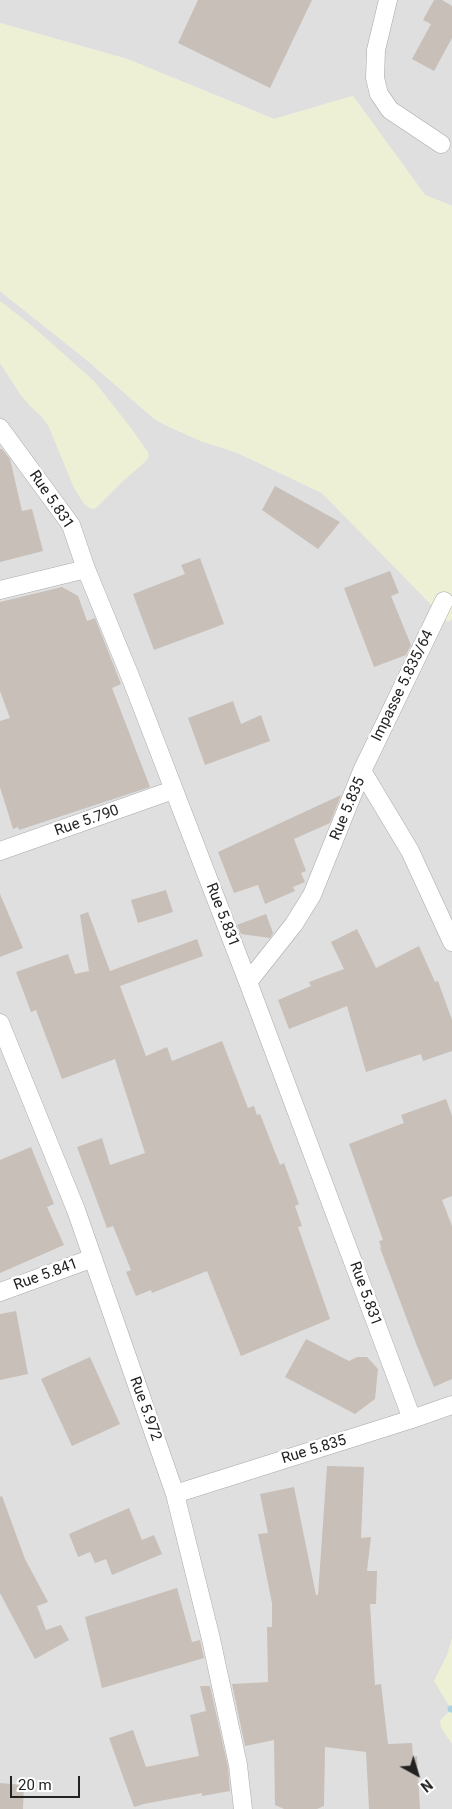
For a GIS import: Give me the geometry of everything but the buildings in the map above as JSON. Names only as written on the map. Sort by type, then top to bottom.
[{"type":"street","points":[[388,0],[376,50],[374,78],[379,94],[390,110],[441,144]]},
{"type":"street","name":"Rue 5.831","points":[[0,428],[71,525],[86,569],[132,681],[248,982],[412,1420]]},
{"type":"street","points":[[0,590],[86,569]]},
{"type":"street","name":"Impasse 5.835/64","points":[[362,771],[444,601]]},
{"type":"street","name":"Rue 5.835","points":[[362,771],[410,851],[452,942]]},
{"type":"street","name":"Rue 5.835","points":[[248,982],[294,924],[312,895],[362,771]]},
{"type":"street","name":"Rue 5.790","points":[[0,852],[173,790]]},
{"type":"street","name":"Rue 5.972","points":[[0,1023],[76,1210],[175,1494],[211,1639],[238,1765],[243,1809]]},
{"type":"street","name":"Rue 5.841","points":[[0,1292],[92,1258]]},
{"type":"street","name":"Rue 5.835","points":[[175,1494],[412,1420],[446,1409],[452,1405]]},
{"type":"shaded area","points":[[0,0],[452,0],[452,206],[425,195],[353,96],[274,119],[127,59],[0,23]]},
{"type":"shaded area","points":[[0,291],[88,361],[152,417],[201,441],[238,453],[322,493],[448,621],[452,619],[452,1809],[0,1809]]},
{"type":"green space","points":[[0,23],[127,59],[274,119],[353,96],[425,195],[452,206],[452,619],[448,622],[322,493],[238,453],[201,441],[152,417],[88,361],[0,291]]},
{"type":"green space","points":[[0,301],[31,325],[94,381],[148,452],[149,456],[146,461],[96,508],[91,509],[84,504],[74,488],[48,425],[20,394],[0,363]]},
{"type":"green space","points":[[452,1638],[452,1744],[441,1728],[440,1721],[451,1709],[434,1681],[447,1655]]}]
